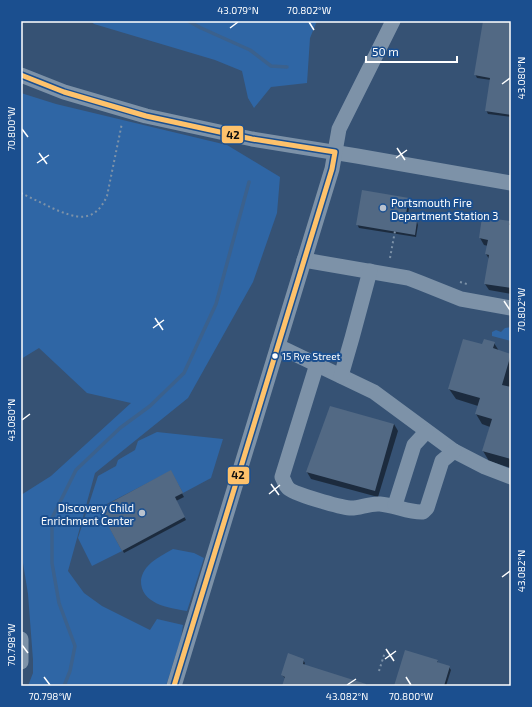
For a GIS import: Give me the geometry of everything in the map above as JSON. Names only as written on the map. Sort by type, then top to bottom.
[{"type":"street","points":[[174,686],[332,169],[339,129],[393,21]]},
{"type":"street","points":[[21,75],[64,92],[124,110],[252,139],[511,183]]},
{"type":"street","points":[[304,260],[408,278],[461,299],[511,308]]},
{"type":"street","points":[[341,376],[370,271]]},
{"type":"street","points":[[278,346],[374,392],[426,432],[454,451],[485,467],[511,477]]},
{"type":"street","points":[[317,364],[282,477],[287,488],[297,494],[351,508],[372,503],[395,506],[416,513],[423,512],[427,508],[442,461],[454,451]]},
{"type":"street","points":[[395,506],[414,445],[426,432]]},
{"type":"street","points":[[21,636],[21,662]]},
{"type":"path","points":[[21,193],[70,216],[83,217],[95,212],[107,196],[124,110]]},
{"type":"path","points":[[390,258],[395,231]]},
{"type":"path","points":[[460,282],[467,284]]},
{"type":"path","points":[[379,671],[385,652]]},
{"type":"shaded area","points":[[91,21],[317,21],[310,38],[307,83],[271,87],[254,108],[248,98],[242,71],[215,60],[94,24]]},
{"type":"shaded area","points":[[21,93],[56,104],[227,145],[280,177],[277,213],[253,282],[188,398],[95,473],[68,571],[84,593],[102,606],[150,630],[157,619],[183,625],[181,638],[166,686],[28,686],[33,673],[33,660],[28,594],[23,563],[21,495],[51,476],[131,403],[87,393],[39,348],[21,359]]},
{"type":"shaded area","points":[[511,327],[511,341],[492,336],[492,332],[496,330],[501,332],[505,328]]},
{"type":"shaded area","points":[[157,432],[223,439],[211,478],[183,493],[171,471],[99,508],[122,551],[92,566],[78,538],[98,476],[116,466],[118,460],[135,450],[138,441]]},
{"type":"shaded area","points":[[173,549],[194,553],[204,558],[187,611],[164,606],[150,600],[145,595],[142,588],[141,580],[146,568],[154,560]]},
{"type":"building","points":[[483,21],[511,21],[511,115],[485,111],[490,78],[474,75]]},
{"type":"building","name":"Portsmouth Fire Department Station 3","points":[[362,190],[409,198],[405,219],[417,221],[415,235],[356,225]]},
{"type":"building","points":[[482,217],[510,221],[511,288],[484,284],[489,255],[485,254],[488,240],[479,238]]},
{"type":"building","points":[[463,339],[482,344],[484,339],[495,342],[493,348],[511,354],[502,385],[511,387],[511,459],[482,451],[492,419],[475,414],[480,398],[448,389]]},
{"type":"building","points":[[330,406],[394,424],[375,491],[306,472]]},
{"type":"building","name":"Discovery Child Enrichment Center","points":[[171,470],[183,493],[175,497],[185,517],[122,551],[99,509]]},
{"type":"building","points":[[405,650],[438,660],[437,662],[450,666],[444,686],[394,686]]},
{"type":"building","points":[[288,653],[304,659],[303,664],[366,684],[366,686],[282,686],[285,677],[281,675]]},
{"type":"waterway","points":[[188,21],[250,50],[271,66],[287,67]]},
{"type":"waterway","points":[[64,686],[70,671],[75,646],[59,603],[52,563],[52,518],[76,470],[120,428],[150,406],[184,373],[216,304],[249,182]]},
{"type":"transit line","name":"42","points":[[21,75],[64,92],[146,116],[252,139],[335,152],[332,169],[174,686]]},
{"type":"place","name":"Portsmouth Fire Department Station 3","points":[[383,208]]},
{"type":"place","name":"15 Rye Street","points":[[275,356]]},
{"type":"place","name":"Discovery Child Enrichment Center","points":[[142,513]]}]
